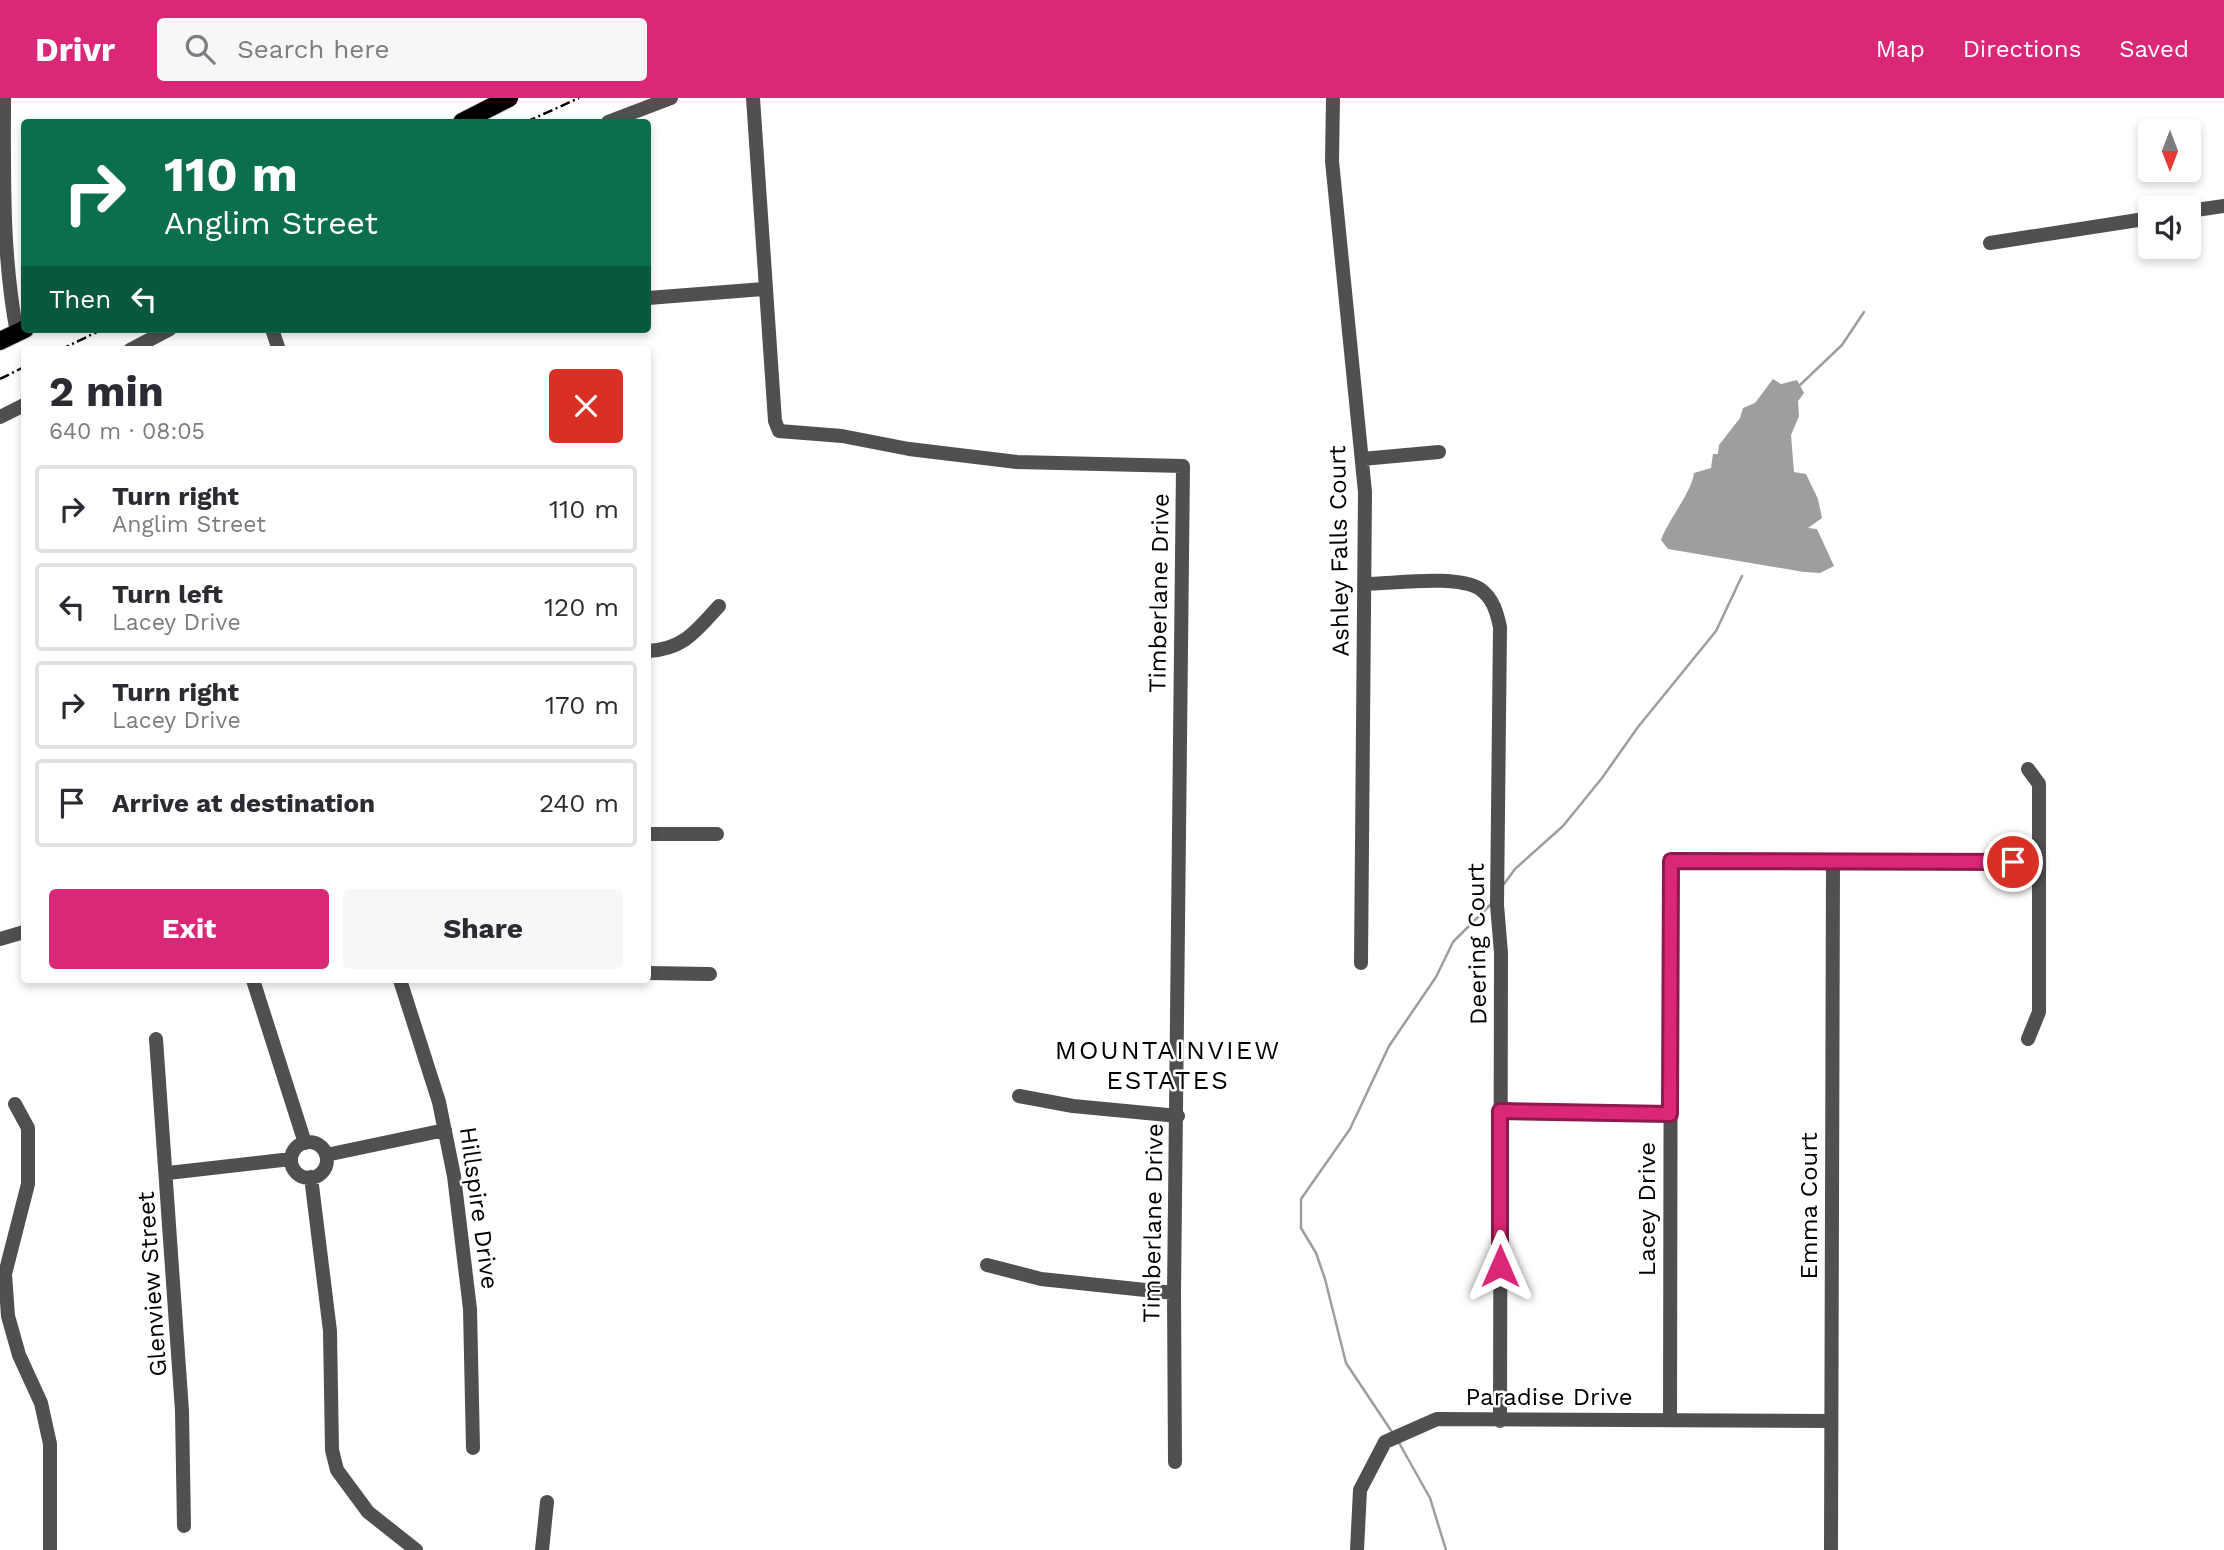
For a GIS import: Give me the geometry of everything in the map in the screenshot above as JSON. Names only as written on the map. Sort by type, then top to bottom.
[{"type":"main road","points":[[468,119],[509,98]]},
{"type":"main road","points":[[0,341],[21,331]]},
{"type":"street","points":[[4,98],[2,209],[8,279],[21,331]]},
{"type":"street","points":[[616,119],[671,98]]},
{"type":"street","name":"Timberlane Drive","points":[[753,98],[764,289],[773,346],[775,421],[779,431],[852,438],[909,449],[1017,462],[1183,466],[1174,1293],[1175,1462]]},
{"type":"street","name":"Ashley Falls Court","points":[[1333,98],[1332,161],[1365,492],[1361,962]]},
{"type":"street","points":[[2201,209],[2224,206]]},
{"type":"street","points":[[1990,243],[2138,220]]},
{"type":"street","points":[[651,298],[764,289]]},
{"type":"street","points":[[138,346],[162,333]]},
{"type":"street","points":[[0,416],[21,406]]},
{"type":"street","points":[[1362,459],[1439,452]]},
{"type":"street","name":"Deering Court","points":[[1364,584],[1463,582],[1481,590],[1496,608],[1500,627],[1497,905],[1501,953],[1500,1421]]},
{"type":"street","points":[[651,651],[669,650],[689,638],[719,606]]},
{"type":"street","points":[[2028,769],[2039,784],[2039,1012],[2028,1039]]},
{"type":"street","points":[[651,834],[717,834]]},
{"type":"street","name":"Lacey Drive","points":[[1670,1420],[1671,861],[2039,862]]},
{"type":"street","name":"Emma Court","points":[[1831,1550],[1833,862]]},
{"type":"street","points":[[0,939],[21,933]]},
{"type":"street","points":[[651,973],[710,974]]},
{"type":"street","points":[[254,983],[304,1143]]},
{"type":"street","name":"Hillspire Drive","points":[[401,983],[439,1102],[445,1130],[470,1309],[473,1448]]},
{"type":"street","name":"Glenview Street","points":[[156,1039],[168,1173],[183,1411],[184,1526]]},
{"type":"street","points":[[1019,1096],[1073,1106],[1178,1116]]},
{"type":"street","points":[[15,1104],[28,1128],[29,1184],[5,1274],[8,1316],[19,1354],[41,1403],[50,1444],[50,1550]]},
{"type":"street","points":[[1500,1111],[1670,1114]]},
{"type":"street","points":[[326,1155],[445,1130]]},
{"type":"street","points":[[304,1143],[315,1143],[326,1155],[322,1172],[311,1177],[297,1173],[291,1159],[295,1149],[304,1143]]},
{"type":"street","points":[[168,1173],[291,1159]]},
{"type":"street","points":[[311,1177],[330,1331],[332,1450],[337,1470],[368,1512],[416,1550]]},
{"type":"street","points":[[987,1265],[1030,1277],[1174,1293]]},
{"type":"street","name":"Paradise Drive","points":[[1357,1550],[1360,1490],[1385,1442],[1437,1419],[1832,1421]]},
{"type":"street","points":[[542,1550],[547,1502]]},
{"type":"shaded area","points":[[1773,379],[1781,384],[1797,380],[1804,393],[1798,401],[1799,416],[1791,435],[1794,472],[1806,474],[1818,499],[1822,518],[1808,528],[1817,529],[1834,566],[1820,573],[1804,572],[1668,549],[1661,540],[1689,489],[1694,473],[1711,468],[1713,454],[1718,454],[1719,445],[1740,418],[1743,408],[1755,403]]},
{"type":"waterway","points":[[1800,385],[1842,345],[1864,312]]},
{"type":"waterway","points":[[1504,884],[1515,869],[1563,826],[1602,778],[1638,727],[1716,631],[1742,576]]},
{"type":"waterway","points":[[1392,1432],[1346,1363],[1325,1279],[1316,1253],[1301,1228],[1301,1199],[1350,1129],[1389,1046],[1436,977],[1453,942],[1491,904]]},
{"type":"waterway","points":[[1398,1441],[1430,1498],[1446,1550]]},
{"type":"railway","points":[[533,119],[579,98]]},
{"type":"railway","points":[[68,346],[95,333]]},
{"type":"railway","points":[[0,379],[21,368]]},
{"type":"district","name":"MOUNTAINVIEW ESTATES","points":[[1168,1065]]},
{"type":"route","points":[[1500,1266],[1500,1111],[1670,1114],[1671,861],[2013,862]]}]
